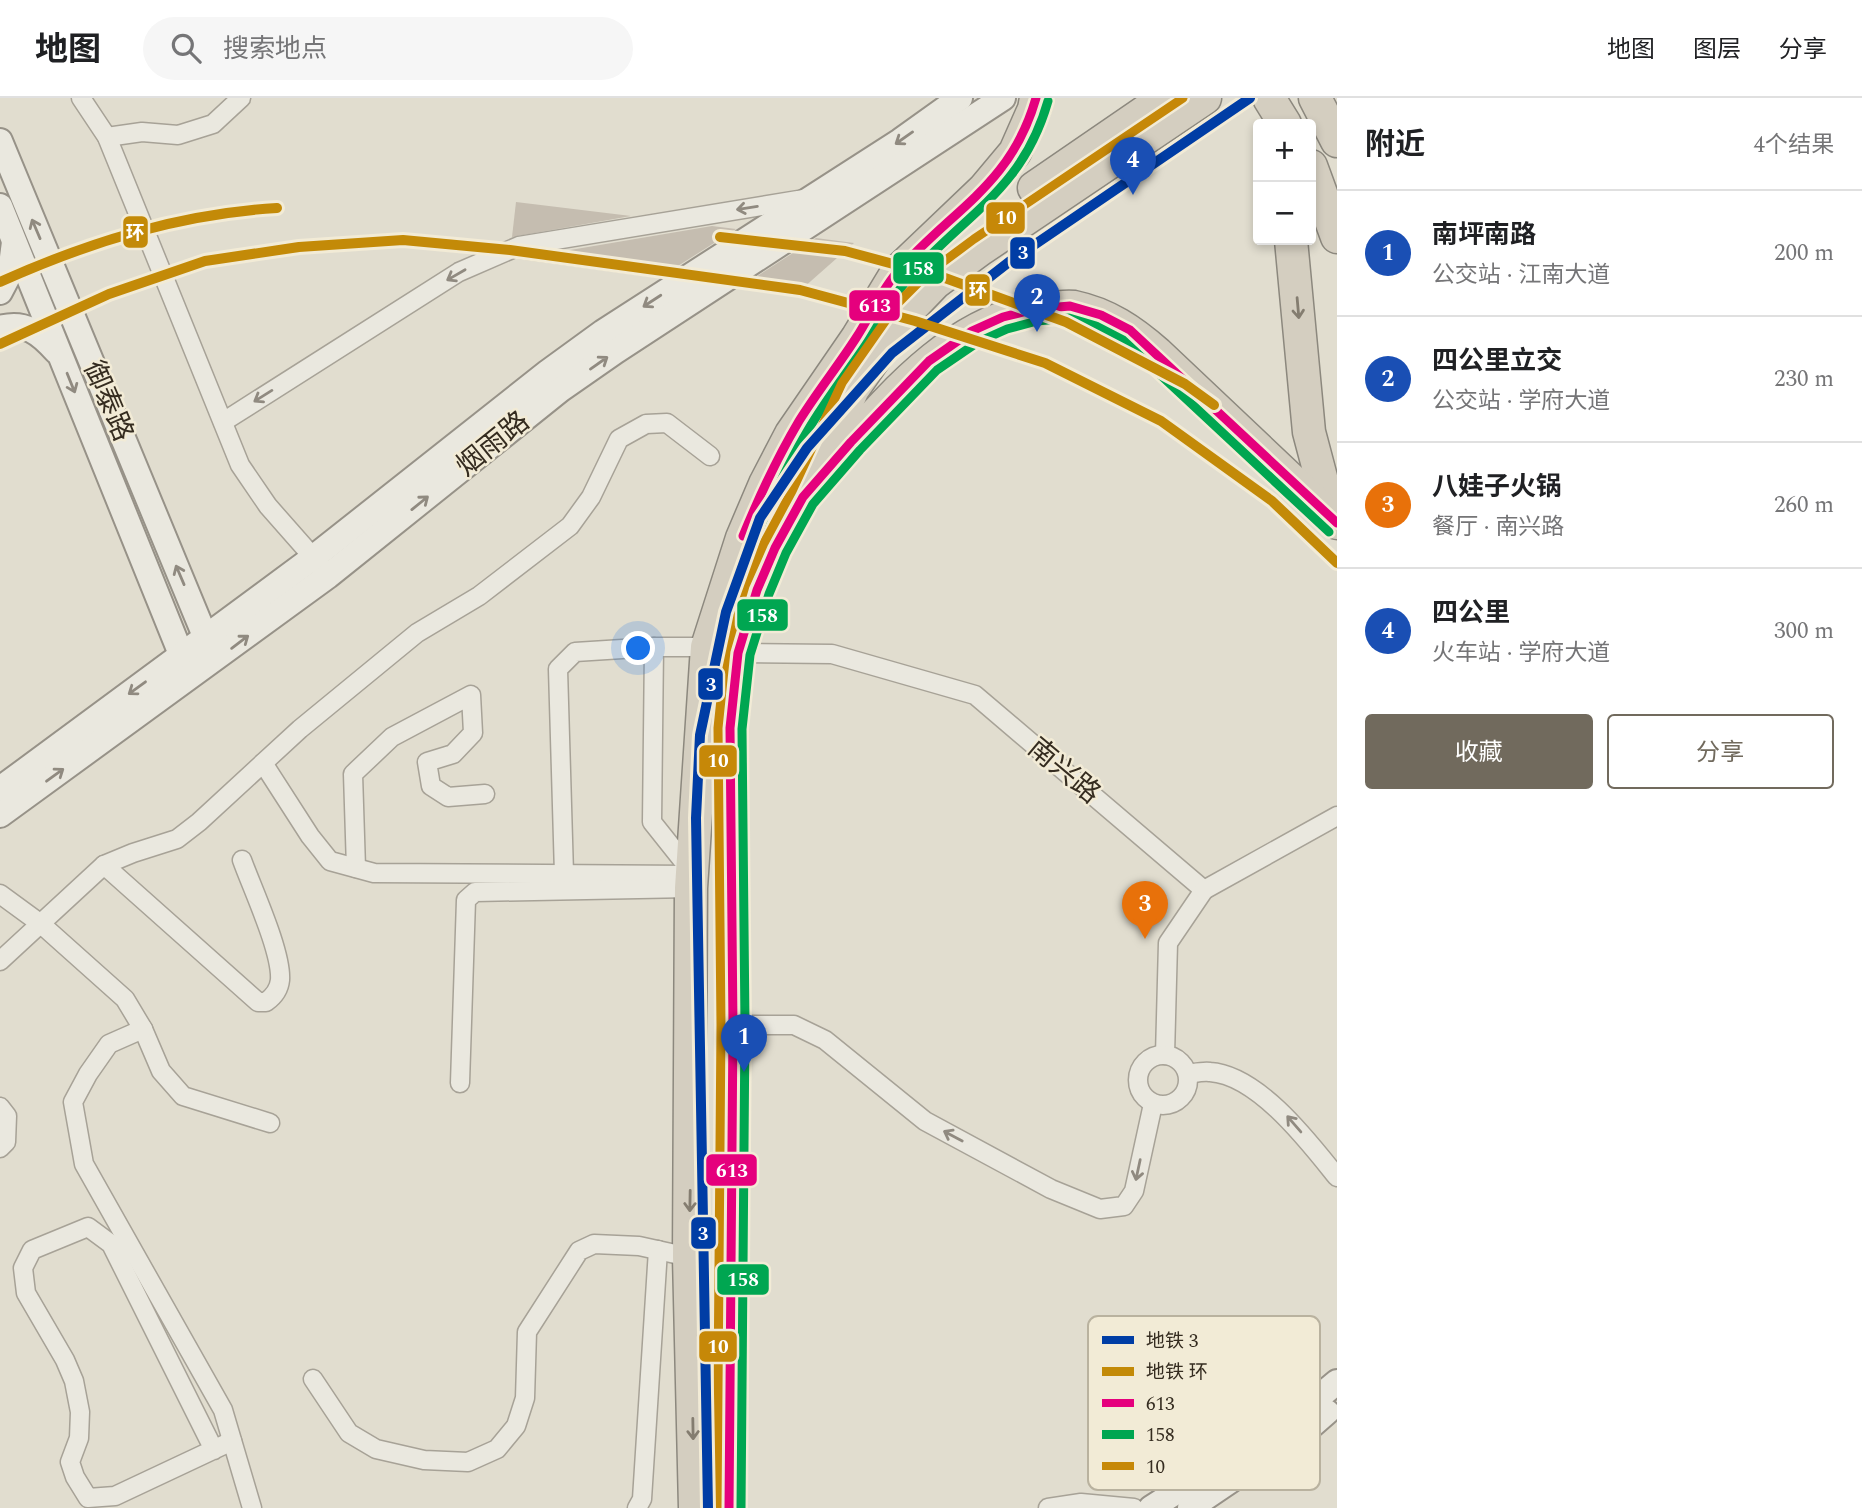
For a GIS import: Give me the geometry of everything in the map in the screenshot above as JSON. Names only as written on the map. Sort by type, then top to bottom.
[{"type":"highway","points":[[695,1508],[689,1257],[691,878],[707,647],[726,584],[765,484],[791,434],[857,338],[897,272],[984,189],[1015,152],[1034,109],[1036,98]]},
{"type":"highway","points":[[857,338],[913,281],[972,234],[1076,158],[1165,98]]},
{"type":"highway","points":[[729,1494],[733,1024],[730,728],[738,653],[757,590],[853,389],[907,313],[935,283],[981,249],[1205,98]]},
{"type":"highway","points":[[1315,98],[1337,141]]},
{"type":"highway","points":[[1332,98],[1337,104]]},
{"type":"highway","points":[[1316,180],[1337,237]]},
{"type":"highway","points":[[1291,245],[1309,432],[1323,485],[1337,521]]},
{"type":"highway","points":[[803,497],[920,370],[972,331],[1003,317],[1035,309],[1070,306],[1101,315],[1130,330],[1337,521]]},
{"type":"main road","name":"烟雨路","points":[[321,567],[548,372],[603,332],[900,141],[960,98]]},
{"type":"main road","name":"烟雨路","points":[[0,789],[186,667],[616,351],[1003,98]]},
{"type":"main road","name":"御泰路","points":[[0,141],[211,649]]},
{"type":"main road","name":"御泰路","points":[[0,206],[186,667]]},
{"type":"main road","points":[[0,292],[10,273],[14,241]]},
{"type":"main road","points":[[0,305],[37,297]]},
{"type":"main road","points":[[0,326],[37,297]]},
{"type":"main road","points":[[0,326],[12,324],[28,327],[60,355]]},
{"type":"main road","name":"烟雨路","points":[[0,815],[186,667]]},
{"type":"main road","points":[[1320,1396],[1337,1382]]},
{"type":"main road","points":[[1320,1418],[1337,1404]]},
{"type":"main road","points":[[1151,1508],[1179,1490]]},
{"type":"main road","points":[[1190,1508],[1217,1490]]},
{"type":"street","points":[[82,98],[107,137],[240,465],[268,506],[321,567]]},
{"type":"street","points":[[107,137],[142,132],[178,135],[213,124],[241,98]]},
{"type":"street","points":[[223,422],[460,272],[519,246],[814,197]]},
{"type":"street","points":[[0,961],[104,865],[177,839],[300,729],[417,633],[479,596],[570,526],[591,497],[619,439],[646,424],[667,423],[710,456]]},
{"type":"street","points":[[654,647],[652,822],[691,878]]},
{"type":"street","points":[[564,874],[558,669],[575,652],[707,647]]},
{"type":"street","name":"南兴路","points":[[738,653],[832,654],[975,695],[1204,890]]},
{"type":"street","points":[[356,868],[353,774],[392,737],[471,695],[473,733],[453,754],[427,762],[431,786],[448,797],[485,794]]},
{"type":"street","points":[[263,763],[310,836],[330,860],[374,873],[691,878]]},
{"type":"street","points":[[1165,1055],[1168,943],[1204,890],[1337,816]]},
{"type":"street","points":[[104,865],[258,1002],[266,1002],[278,989],[280,979],[273,943],[242,860]]},
{"type":"street","points":[[460,1083],[466,900],[475,892],[691,878]]},
{"type":"street","points":[[0,894],[41,924],[125,999],[143,1029],[161,1071],[183,1096],[270,1123]]},
{"type":"street","points":[[733,1024],[794,1025],[825,1040],[925,1121],[1051,1189],[1100,1209],[1124,1206],[1134,1191],[1153,1104]]},
{"type":"street","points":[[143,1029],[108,1044],[73,1102],[84,1164],[223,1410],[252,1508]]},
{"type":"street","points":[[1165,1055],[1180,1060],[1188,1074],[1189,1082],[1183,1097],[1169,1105],[1153,1104],[1146,1099],[1139,1086],[1140,1070],[1150,1059],[1165,1055]]},
{"type":"street","points":[[1188,1074],[1211,1072],[1240,1081],[1289,1118],[1337,1177]]},
{"type":"street","points":[[0,1107],[7,1116],[6,1142],[0,1148]]},
{"type":"street","points":[[214,1450],[111,1244],[88,1227],[32,1250],[23,1268],[26,1293],[65,1360],[74,1381],[80,1412],[79,1438],[70,1462],[75,1477],[88,1498],[115,1496],[214,1450],[232,1441]]},
{"type":"street","points":[[313,1379],[349,1433],[376,1449],[424,1460],[468,1462],[497,1449],[516,1426],[525,1398],[527,1332],[579,1251],[594,1244],[639,1246],[689,1257]]},
{"type":"street","points":[[637,1508],[642,1499],[659,1250]]},
{"type":"street","points":[[729,1494],[743,1508]]},
{"type":"street","points":[[1048,1508],[1081,1503],[1134,1508]]},
{"type":"building","points":[[516,202],[631,216],[512,237]]},
{"type":"building","points":[[712,226],[736,229],[659,278],[517,259]]},
{"type":"building","points":[[816,238],[854,243],[794,296],[739,288]]},
{"type":"metro line","name":"3","points":[[708,1508],[696,818],[700,735],[726,612],[760,518],[807,448],[892,353],[1009,262],[1250,98]]},
{"type":"metro line","name":"环","points":[[0,282],[67,254],[135,232],[205,216],[277,208]]},
{"type":"metro line","name":"环","points":[[720,237],[845,251],[945,278],[1066,322],[1185,384],[1214,405]]},
{"type":"metro line","name":"环","points":[[0,344],[109,294],[205,261],[299,247],[403,240],[510,250],[800,290],[915,321],[1045,363],[1161,421],[1272,501],[1337,563]]},
{"type":"transit line","name":"613","points":[[743,536],[791,435],[856,338],[887,286],[920,248],[996,174],[1012,153],[1036,98]]},
{"type":"transit line","name":"10","points":[[717,1508],[721,1025],[718,728],[726,651],[745,586],[842,383],[898,303],[927,274],[974,239],[1183,98]]},
{"type":"transit line","name":"158","points":[[754,541],[800,443],[896,295],[929,256],[1007,180],[1037,132],[1048,101]]},
{"type":"transit line","name":"613","points":[[729,1508],[733,1025],[730,728],[738,653],[757,590],[775,548],[803,497],[851,442],[929,361],[972,331],[1003,317],[1035,309],[1070,306],[1101,315],[1130,330],[1337,523]]},
{"type":"transit line","name":"158","points":[[741,1508],[745,1025],[742,729],[750,655],[769,594],[786,553],[813,504],[860,450],[937,370],[978,342],[1007,329],[1037,321],[1069,318],[1096,326],[1123,340],[1329,532]]},
{"type":"place","name":"四公里","points":[[1133,195]]},
{"type":"place","name":"四公里立交","points":[[1037,332]]},
{"type":"place","name":"八娃子火锅","points":[[1145,939]]},
{"type":"place","name":"南坪南路","points":[[744,1072]]}]
